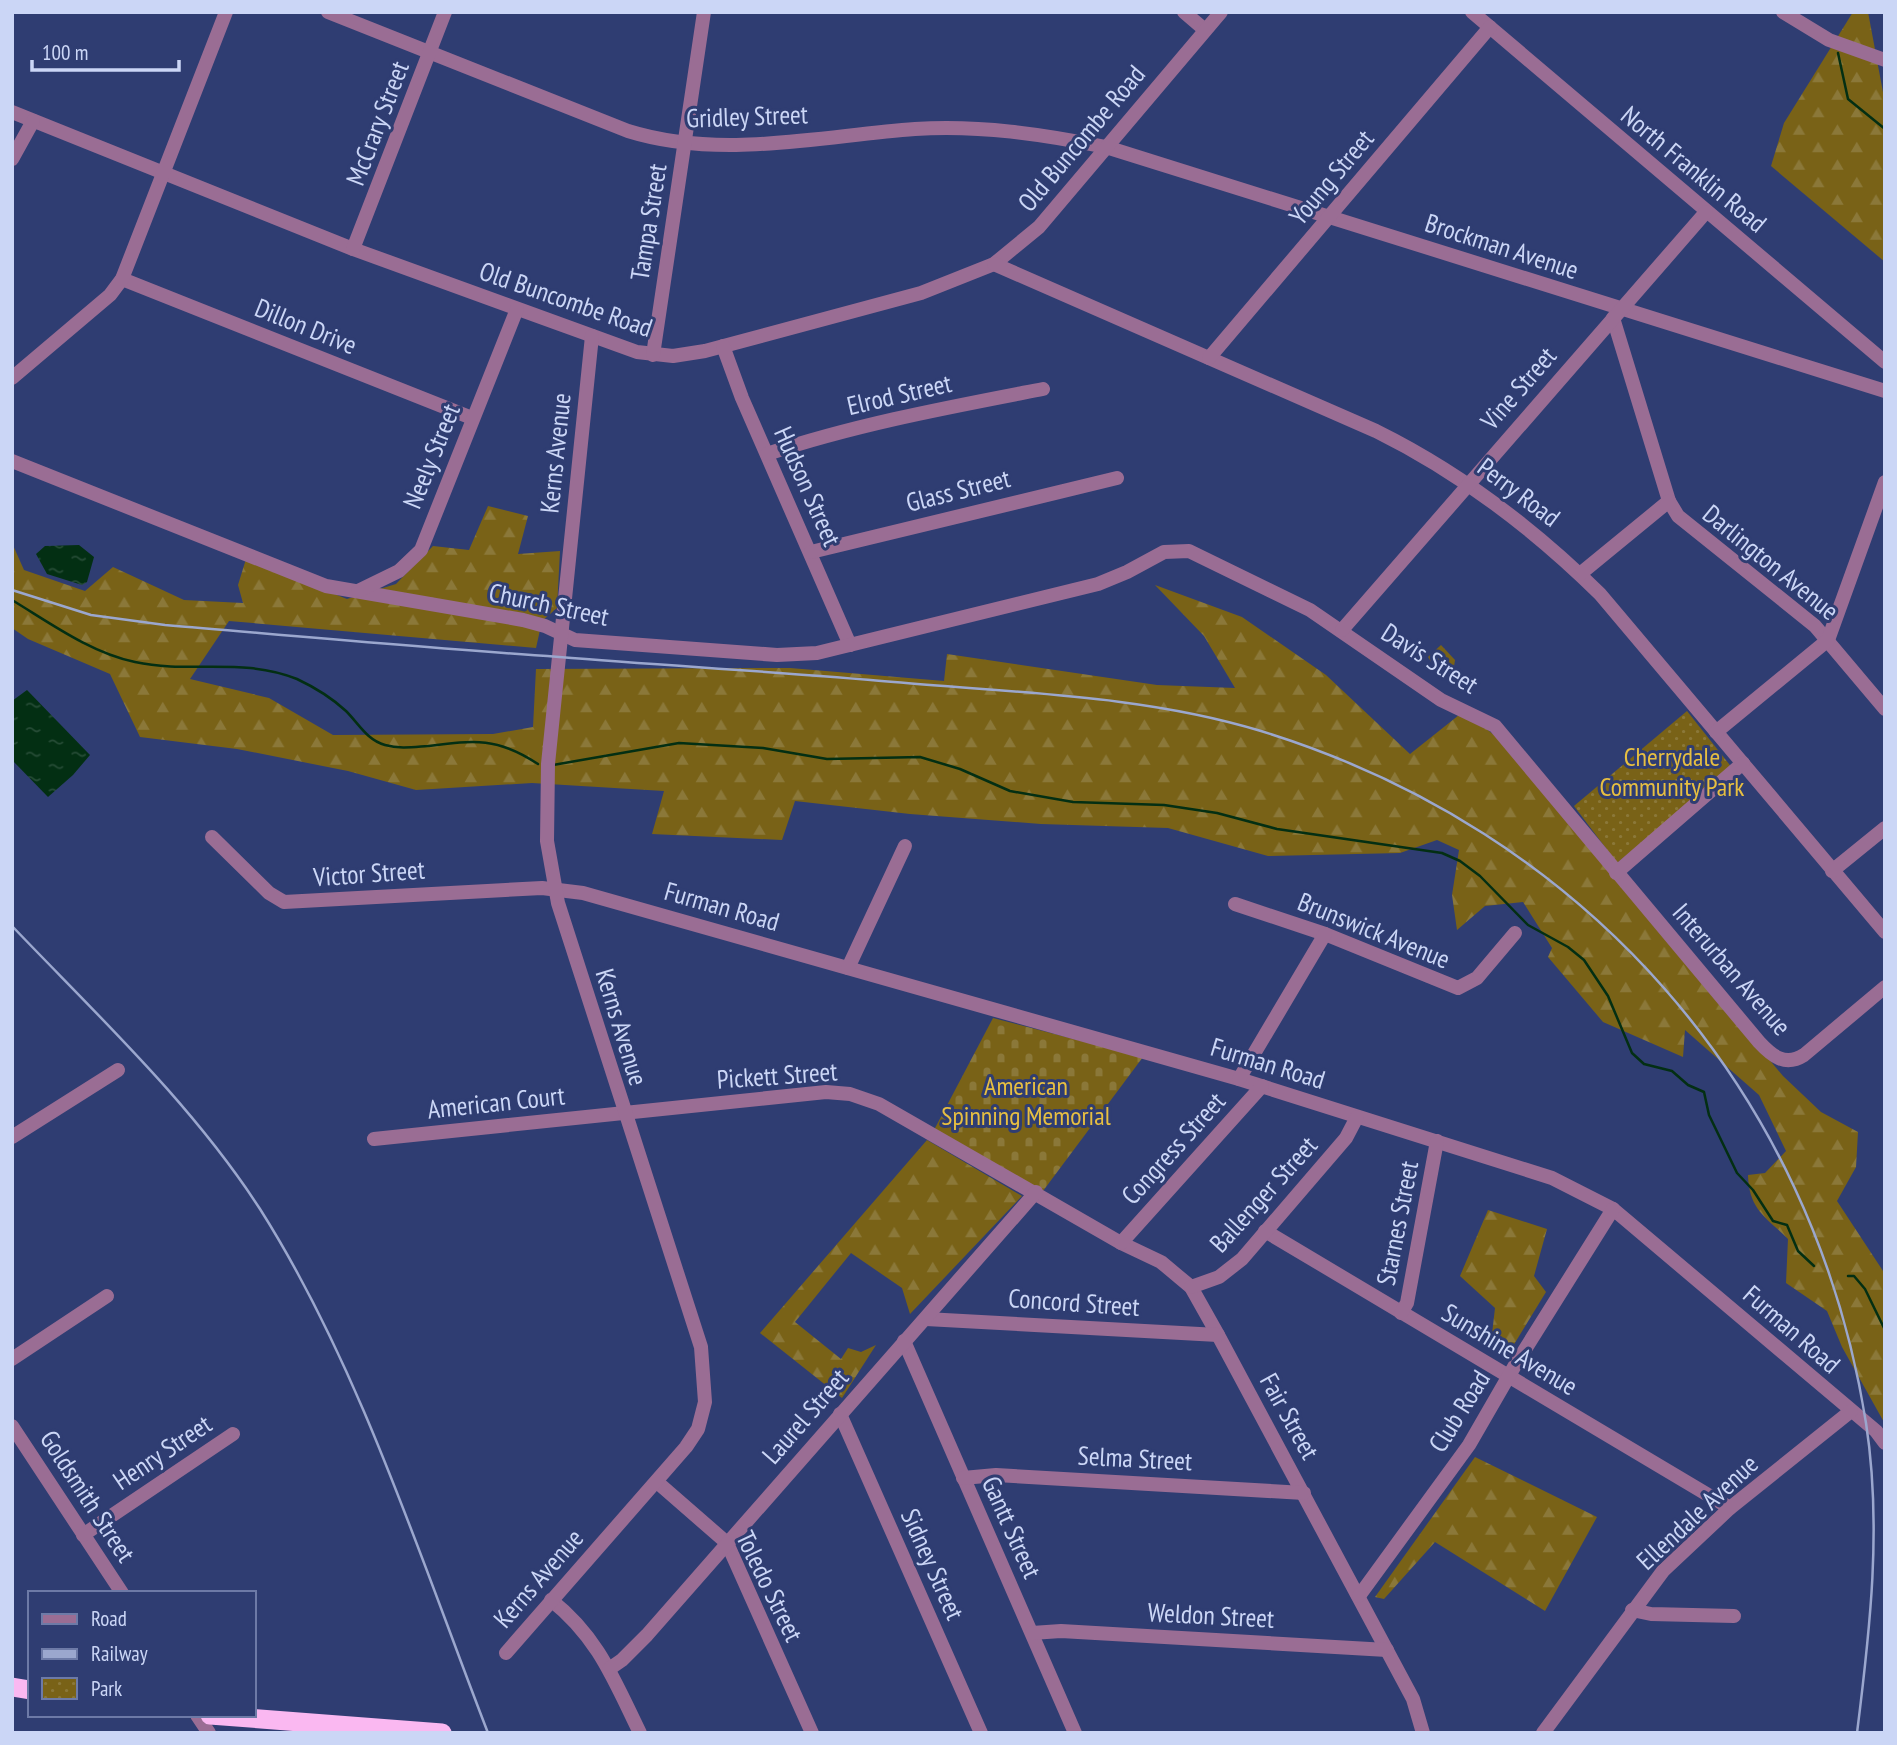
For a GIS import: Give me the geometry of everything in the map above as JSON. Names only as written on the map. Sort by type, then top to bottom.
[{"type":"highway","points":[[233,1717],[442,1733]]},
{"type":"street","points":[[12,378],[110,295],[121,279],[226,12]]},
{"type":"street","name":"Gridley Street","points":[[328,12],[628,131],[684,144],[736,145],[971,128],[1031,132],[1106,146]]},
{"type":"street","name":"McCrary Street","points":[[352,250],[445,12]]},
{"type":"street","name":"Tampa Street","points":[[653,355],[704,12]]},
{"type":"street","points":[[1184,12],[1205,30]]},
{"type":"street","name":"Old Buncombe Road","points":[[12,112],[352,250],[592,336],[653,355],[681,355],[921,293],[994,264],[1039,227],[1221,12]]},
{"type":"street","name":"North Franklin Road","points":[[1472,12],[1885,362]]},
{"type":"street","points":[[1783,12],[1829,40],[1885,60]]},
{"type":"street","name":"Young Street","points":[[1209,358],[1490,27]]},
{"type":"street","points":[[12,159],[33,121]]},
{"type":"street","name":"Brockman Avenue","points":[[1106,146],[1329,217],[1617,314],[1885,391]]},
{"type":"street","name":"Vine Street","points":[[1342,630],[1706,212]]},
{"type":"street","name":"Perry Road","points":[[994,264],[1376,431],[1468,483],[1530,529],[1580,575],[1625,623],[1885,932]]},
{"type":"street","name":"Dillon Drive","points":[[121,279],[472,418]]},
{"type":"street","name":"Neely Street","points":[[358,591],[399,571],[415,559],[517,309]]},
{"type":"street","name":"Darlington Avenue","points":[[1617,314],[1670,501],[1688,527],[1828,640],[1885,709]]},
{"type":"street","name":"Kerns Avenue","points":[[506,1653],[687,1447],[698,1429],[705,1402],[705,1374],[693,1318],[623,1113],[555,889],[546,807],[592,336]]},
{"type":"street","name":"Hudson Street","points":[[723,346],[850,645]]},
{"type":"street","name":"Elrod Street","points":[[767,454],[891,420],[1043,388]]},
{"type":"street","name":"Church Street","points":[[12,461],[309,581],[523,620],[588,641],[777,655],[817,653],[1098,583],[1170,550]]},
{"type":"street","name":"Glass Street","points":[[811,552],[1118,478]]},
{"type":"street","points":[[1716,732],[1828,640],[1885,482]]},
{"type":"street","points":[[1580,575],[1670,501]]},
{"type":"street","name":"Davis Street","points":[[1170,550],[1189,551],[1280,593],[1342,630],[1441,701],[1495,726],[1616,873]]},
{"type":"street","points":[[1616,873],[1744,763]]},
{"type":"street","points":[[1832,871],[1885,828]]},
{"type":"street","name":"Victor Street","points":[[212,836],[269,893],[284,902],[555,889]]},
{"type":"street","points":[[848,968],[905,846]]},
{"type":"street","name":"Interurban Avenue","points":[[1616,873],[1776,1058],[1794,1060],[1804,1055],[1885,987]]},
{"type":"street","name":"Furman Road","points":[[555,889],[627,904],[1239,1079],[1552,1178],[1612,1209],[1876,1431],[1885,1443]]},
{"type":"street","name":"Brunswick Avenue","points":[[1235,904],[1325,933],[1458,988],[1467,986],[1477,978],[1514,933]]},
{"type":"street","points":[[1239,1079],[1325,933]]},
{"type":"street","points":[[12,1137],[118,1070]]},
{"type":"street","name":"Congress Street","points":[[1121,1243],[1262,1086]]},
{"type":"street","name":"Pickett Street","points":[[623,1113],[826,1092],[850,1094],[879,1104],[1036,1192]]},
{"type":"street","name":"American Court","points":[[374,1139],[623,1113]]},
{"type":"street","name":"Ballenger Street","points":[[1191,1287],[1214,1280],[1234,1266],[1346,1138],[1357,1117]]},
{"type":"street","name":"Starnes Street","points":[[1401,1313],[1407,1303],[1437,1141]]},
{"type":"street","name":"Fair Street","points":[[1036,1192],[1121,1243],[1161,1262],[1191,1287],[1359,1596],[1418,1710],[1423,1733]]},
{"type":"street","name":"Laurel Street","points":[[609,1669],[647,1635],[1036,1192]]},
{"type":"street","name":"Club Road","points":[[1359,1596],[1469,1445],[1612,1209]]},
{"type":"street","name":"Sunshine Avenue","points":[[1265,1231],[1730,1508]]},
{"type":"street","points":[[12,1359],[107,1296]]},
{"type":"street","name":"Concord Street","points":[[926,1319],[1218,1335]]},
{"type":"street","name":"Gantt Street","points":[[904,1341],[1075,1733]]},
{"type":"street","name":"Ellendale Avenue","points":[[1543,1733],[1663,1571],[1730,1508],[1851,1411]]},
{"type":"street","name":"Sidney Street","points":[[839,1414],[981,1733]]},
{"type":"street","name":"Goldsmith Street","points":[[12,1426],[121,1591]]},
{"type":"street","name":"Henry Street","points":[[83,1535],[233,1434]]},
{"type":"street","name":"Selma Street","points":[[963,1478],[996,1475],[1304,1493]]},
{"type":"street","name":"Toledo Street","points":[[657,1482],[727,1543],[812,1733]]},
{"type":"street","points":[[551,1600],[586,1631],[609,1669],[640,1733]]},
{"type":"street","points":[[1632,1610],[1651,1614],[1734,1616]]},
{"type":"street","name":"Weldon Street","points":[[1032,1633],[1061,1631],[1387,1650]]},
{"type":"street","points":[[198,1717],[209,1733]]},
{"type":"green space","points":[[1853,12],[1868,12],[1885,103],[1885,262],[1771,166],[1784,123]]},
{"type":"green space","points":[[488,506],[528,516],[518,554],[560,551],[557,608],[542,621],[536,648],[229,621],[190,679],[269,698],[333,735],[493,734],[533,727],[536,669],[790,668],[944,681],[947,654],[1157,685],[1235,688],[1204,636],[1155,585],[1242,617],[1326,675],[1410,754],[1459,715],[1481,725],[1500,741],[1534,778],[1783,1076],[1821,1112],[1858,1132],[1856,1167],[1837,1201],[1885,1274],[1885,1424],[1842,1347],[1827,1311],[1786,1283],[1788,1239],[1755,1205],[1748,1175],[1765,1173],[1786,1151],[1759,1095],[1685,1030],[1683,1057],[1603,1022],[1548,957],[1552,948],[1523,902],[1485,906],[1457,930],[1452,895],[1459,850],[1437,840],[1400,853],[1268,856],[1168,828],[1041,824],[910,814],[795,801],[782,840],[652,834],[664,791],[532,783],[416,790],[348,771],[237,749],[140,737],[110,674],[28,639],[12,628],[12,543],[24,570],[85,591],[113,567],[184,600],[243,603],[238,585],[246,559],[347,599],[396,584],[433,546],[469,550]]},
{"type":"green space","points":[[1441,645],[1455,660],[1453,673],[1447,678],[1441,677],[1428,657]]},
{"type":"green space","name":"Cherrydale Community Park","points":[[1687,711],[1733,769],[1617,863],[1574,806]]},
{"type":"green space","name":"American Spinning Memorial","points":[[993,1018],[1143,1057],[1043,1191],[934,1130]]},
{"type":"green space","points":[[927,1140],[1022,1196],[910,1314],[902,1288],[851,1253],[795,1322],[841,1359],[848,1348],[861,1352],[876,1345],[842,1398],[760,1333]]},
{"type":"green space","points":[[1488,1210],[1547,1229],[1534,1276],[1546,1292],[1513,1346],[1492,1334],[1495,1308],[1460,1276]]},
{"type":"green space","points":[[1475,1457],[1597,1517],[1545,1611],[1435,1542],[1384,1599],[1375,1597]]},
{"type":"water","points":[[79,545],[94,557],[87,582],[82,585],[47,574],[36,554],[45,546]]},
{"type":"water","points":[[27,690],[90,755],[73,775],[48,797],[12,760],[12,701]]},
{"type":"waterway","points":[[1838,53],[1848,99],[1885,129]]},
{"type":"waterway","points":[[12,600],[71,636],[119,658],[176,667],[256,669],[297,679],[335,702],[368,735],[385,745],[407,747],[459,742],[485,743],[510,749],[538,764]]},
{"type":"waterway","points":[[553,765],[679,743],[763,748],[827,759],[920,757],[960,769],[1010,791],[1073,802],[1164,805],[1217,813],[1277,829],[1442,853],[1460,861],[1480,876],[1528,925],[1568,947],[1584,960],[1608,996],[1632,1053],[1644,1064],[1672,1071],[1688,1085],[1704,1092],[1709,1115],[1737,1173],[1753,1190],[1773,1221],[1787,1225],[1798,1251],[1814,1266]]},
{"type":"waterway","points":[[1848,1276],[1854,1276],[1865,1289],[1885,1330]]},
{"type":"railway","points":[[12,590],[91,615],[165,625],[1033,693],[1171,710],[1261,731],[1377,775],[1484,834],[1580,905],[1664,988],[1736,1083],[1794,1187],[1838,1301],[1866,1423],[1871,1462],[1874,1539],[1872,1578],[1857,1733]]},
{"type":"railway","points":[[12,926],[174,1097],[205,1133],[260,1209],[328,1332],[358,1398],[413,1532],[488,1733]]}]
